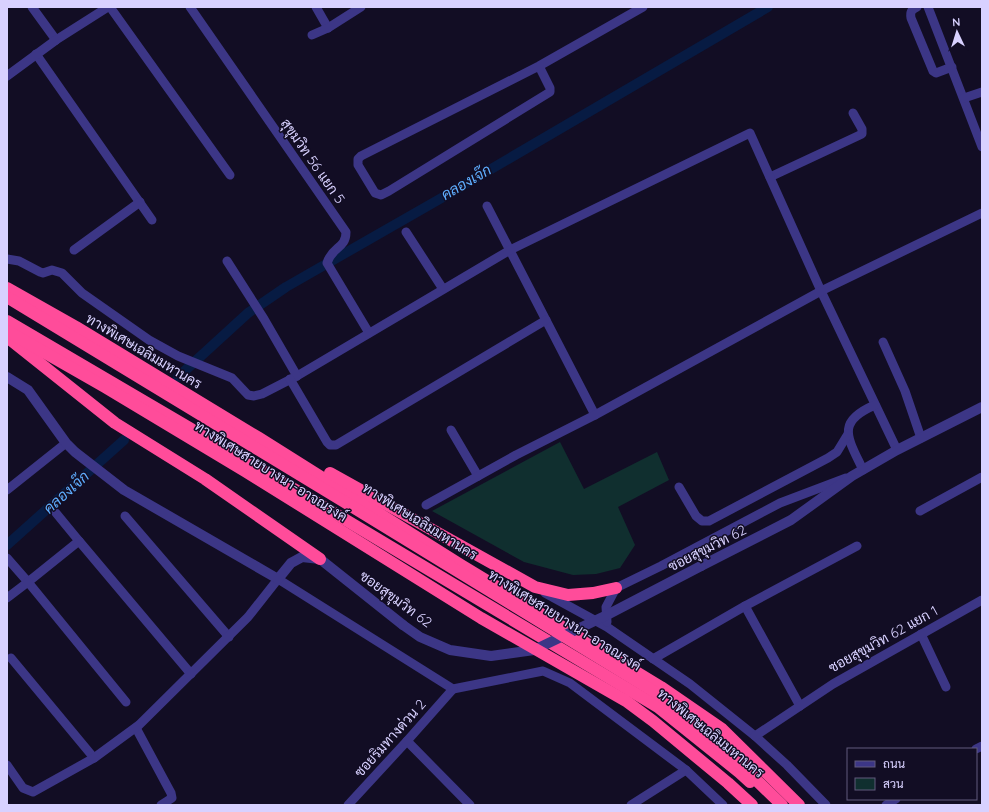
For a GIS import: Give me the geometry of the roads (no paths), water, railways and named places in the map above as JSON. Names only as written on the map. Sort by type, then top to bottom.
[{"type":"highway","name":"ทางพิเศษเฉลิมมหานคร","points":[[7,288],[76,327],[259,438],[461,565],[661,687],[722,729],[799,805]]},
{"type":"highway","name":"ทางพิเศษสายบางนา-อาจณรงค์","points":[[7,297],[380,523],[658,694],[716,742],[782,805]]},
{"type":"highway","name":"ทางพิเศษเฉลิมมหานคร","points":[[7,321],[311,499],[658,707],[739,772],[775,805]]},
{"type":"highway","name":"ทางพิเศษสายบางนา-อาจณรงค์","points":[[7,331],[105,387],[245,471],[481,618],[626,701],[659,726],[728,783],[752,805]]},
{"type":"highway","points":[[7,337],[115,423],[205,479],[320,559]]},
{"type":"highway","points":[[259,438],[316,466],[535,587],[568,595],[593,593],[616,588]]},
{"type":"street","points":[[32,7],[56,40]]},
{"type":"street","points":[[7,76],[56,40],[109,7],[230,175]]},
{"type":"street","name":"สุขุมวิท 56 แยก 5","points":[[190,7],[346,232],[344,243],[334,250],[327,263],[370,333]]},
{"type":"street","points":[[316,7],[328,28]]},
{"type":"street","points":[[312,35],[328,28],[361,7]]},
{"type":"street","points":[[539,66],[550,88],[550,92],[389,191],[382,195],[375,193],[358,165],[358,159],[361,156],[539,66],[643,7]]},
{"type":"street","points":[[917,7],[912,9],[910,12],[911,18],[933,71],[936,73],[942,72],[952,67]]},
{"type":"street","points":[[928,7],[982,147]]},
{"type":"street","points":[[36,54],[152,220]]},
{"type":"street","points":[[964,98],[982,92]]},
{"type":"street","points":[[770,177],[862,134],[862,129],[853,113]]},
{"type":"street","points":[[7,259],[19,260],[43,273],[52,270],[62,273],[82,293],[149,340],[178,356],[232,378],[248,395],[254,396],[262,394],[294,378],[510,250],[750,133],[821,291],[897,450]]},
{"type":"street","points":[[74,250],[140,202]]},
{"type":"street","points":[[487,206],[595,415]]},
{"type":"street","points":[[426,505],[516,455],[595,415],[821,291],[982,213]]},
{"type":"street","points":[[406,232],[443,289]]},
{"type":"street","points":[[227,261],[264,319],[327,442],[330,445],[336,445],[546,320]]},
{"type":"street","points":[[884,342],[905,391],[922,438]]},
{"type":"street","points":[[7,377],[28,390],[66,443],[83,459],[124,490],[278,578],[453,689],[543,671],[570,683],[686,770],[723,805]]},
{"type":"street","points":[[679,487],[696,516],[702,521],[709,521],[838,452],[848,434],[849,425],[854,417],[863,410],[875,405]]},
{"type":"street","name":"ซอยสุขุมวิท 62","points":[[320,559],[403,625],[420,636],[450,650],[491,656],[534,650],[607,615],[790,520],[852,476],[897,450],[982,407]]},
{"type":"street","points":[[451,430],[478,476]]},
{"type":"street","points":[[848,434],[863,470]]},
{"type":"street","points":[[7,490],[66,443]]},
{"type":"street","points":[[607,627],[606,607],[616,588],[780,503],[852,476]]},
{"type":"street","points":[[920,511],[982,477]]},
{"type":"street","points":[[56,513],[191,674]]},
{"type":"street","points":[[125,516],[229,636]]},
{"type":"street","points":[[7,598],[79,541]]},
{"type":"street","points":[[653,659],[745,606],[856,546]]},
{"type":"street","points":[[7,765],[23,788],[33,792],[94,758],[136,728],[248,618],[291,562],[302,557],[320,559]]},
{"type":"street","points":[[7,558],[126,702]]},
{"type":"street","points":[[535,587],[607,627],[690,684],[755,736],[788,765],[826,805]]},
{"type":"street","name":"ซอยสุขุมวิท 62 แยก 1","points":[[755,736],[833,684],[982,600]]},
{"type":"street","points":[[745,606],[800,706]]},
{"type":"street","points":[[921,634],[946,686]]},
{"type":"street","points":[[8,658],[94,758]]},
{"type":"street","name":"ซอยริมทางด่วน 2","points":[[348,805],[453,689]]},
{"type":"street","points":[[136,728],[171,793],[172,798],[161,805]]},
{"type":"street","points":[[407,741],[470,805]]},
{"type":"street","points":[[637,804],[686,770]]},
{"type":"waterway","name":"คลองเจ๊ก","points":[[178,377],[248,313],[286,287],[768,7]]},
{"type":"waterway","name":"คลองเจ๊ก","points":[[7,545],[124,440]]}]
